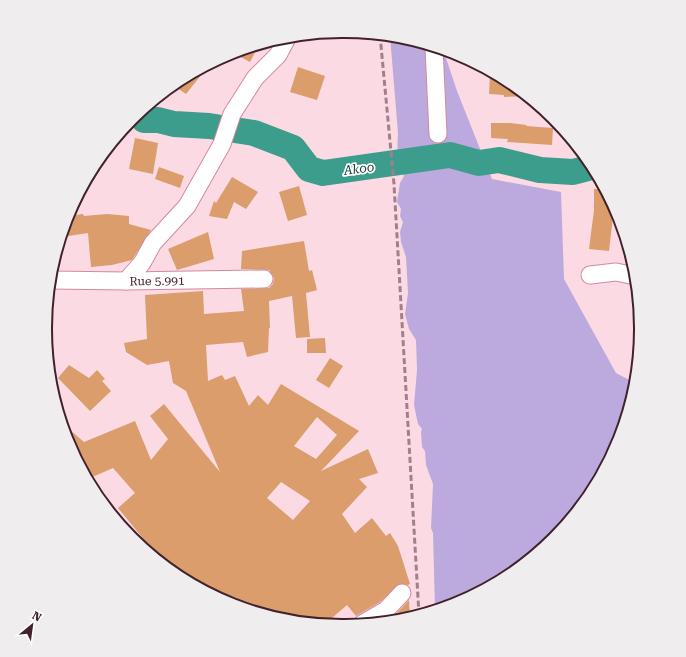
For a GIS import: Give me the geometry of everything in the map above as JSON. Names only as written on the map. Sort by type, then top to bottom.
[{"type":"street","points":[[126,281],[142,263],[153,243],[187,206],[222,144],[232,114],[255,78],[278,55],[283,45]]},
{"type":"street","points":[[434,53],[438,134]]},
{"type":"street","points":[[590,275],[616,272],[628,275]]},
{"type":"street","name":"Rue 5.991","points":[[57,280],[126,281],[264,279]]},
{"type":"street","points":[[373,617],[386,610],[402,593]]},
{"type":"shaded area","points":[[390,42],[418,48],[446,57],[457,91],[492,179],[561,192],[564,279],[616,373],[629,380],[624,404],[604,457],[585,490],[561,520],[535,547],[504,570],[471,589],[435,604],[433,533],[431,528],[433,484],[426,465],[425,451],[422,447],[422,429],[418,424],[414,405],[417,370],[416,340],[409,329],[405,314],[408,293],[406,257],[401,242],[400,232],[403,222],[400,216],[401,209],[397,202],[400,183],[404,176],[398,155],[398,133]]},
{"type":"building","points":[[256,51],[250,62],[240,57]]},
{"type":"building","points":[[298,67],[325,76],[317,100],[290,92]]},
{"type":"building","points":[[201,76],[186,94],[179,89]]},
{"type":"building","points":[[490,78],[518,96],[504,97],[504,95],[489,94]]},
{"type":"building","points":[[491,123],[510,123],[553,128],[552,145],[507,142],[508,139],[491,138]]},
{"type":"building","points":[[135,138],[158,143],[153,174],[129,169]]},
{"type":"building","points":[[159,167],[184,176],[180,188],[155,179]]},
{"type":"building","points":[[232,177],[258,192],[246,209],[234,202],[227,219],[209,216],[214,201],[216,203]]},
{"type":"building","points":[[299,186],[307,215],[288,221],[279,192]]},
{"type":"building","points":[[594,189],[598,189],[613,221],[609,251],[589,249],[594,210]]},
{"type":"building","points":[[83,214],[84,216],[107,214],[129,216],[129,224],[151,230],[132,260],[112,265],[91,267],[88,233],[68,236],[76,215]]},
{"type":"building","points":[[208,232],[214,259],[177,270],[168,249]]},
{"type":"building","points":[[304,241],[309,271],[312,270],[317,290],[306,293],[310,337],[296,338],[292,296],[269,301],[270,328],[268,352],[247,357],[243,342],[206,345],[208,381],[222,375],[225,380],[235,376],[249,406],[258,395],[268,405],[281,384],[359,431],[321,471],[368,449],[378,473],[359,479],[367,487],[342,514],[355,533],[372,518],[386,536],[390,533],[398,546],[410,584],[399,584],[380,602],[356,616],[347,605],[331,618],[305,617],[268,609],[232,597],[182,570],[151,547],[118,508],[135,493],[113,468],[93,477],[82,457],[72,431],[84,442],[135,421],[151,460],[168,439],[150,416],[164,404],[220,472],[186,391],[173,383],[169,361],[147,365],[126,352],[124,343],[147,339],[145,295],[203,291],[204,314],[244,311],[241,289],[269,288],[273,284],[274,278],[269,270],[241,269],[242,251]],"holes":[[[317,417],[337,435],[316,459],[294,446]],[[281,482],[310,501],[293,520],[267,498]]]},
{"type":"building","points":[[325,338],[326,353],[307,353],[307,339]]},
{"type":"building","points":[[330,358],[343,366],[329,388],[316,380]]},
{"type":"building","points":[[69,365],[89,378],[97,370],[105,379],[102,381],[111,391],[90,411],[58,378]]},
{"type":"building","points":[[409,600],[410,611],[396,614]]},
{"type":"waterway","name":"Akoo","points":[[143,118],[144,120],[158,120],[174,124],[209,126],[254,133],[293,148],[309,169],[323,173],[450,155],[479,163],[499,160],[540,170],[573,172],[586,169]]},
{"type":"railway","points":[[380,40],[394,184],[419,609]]}]
